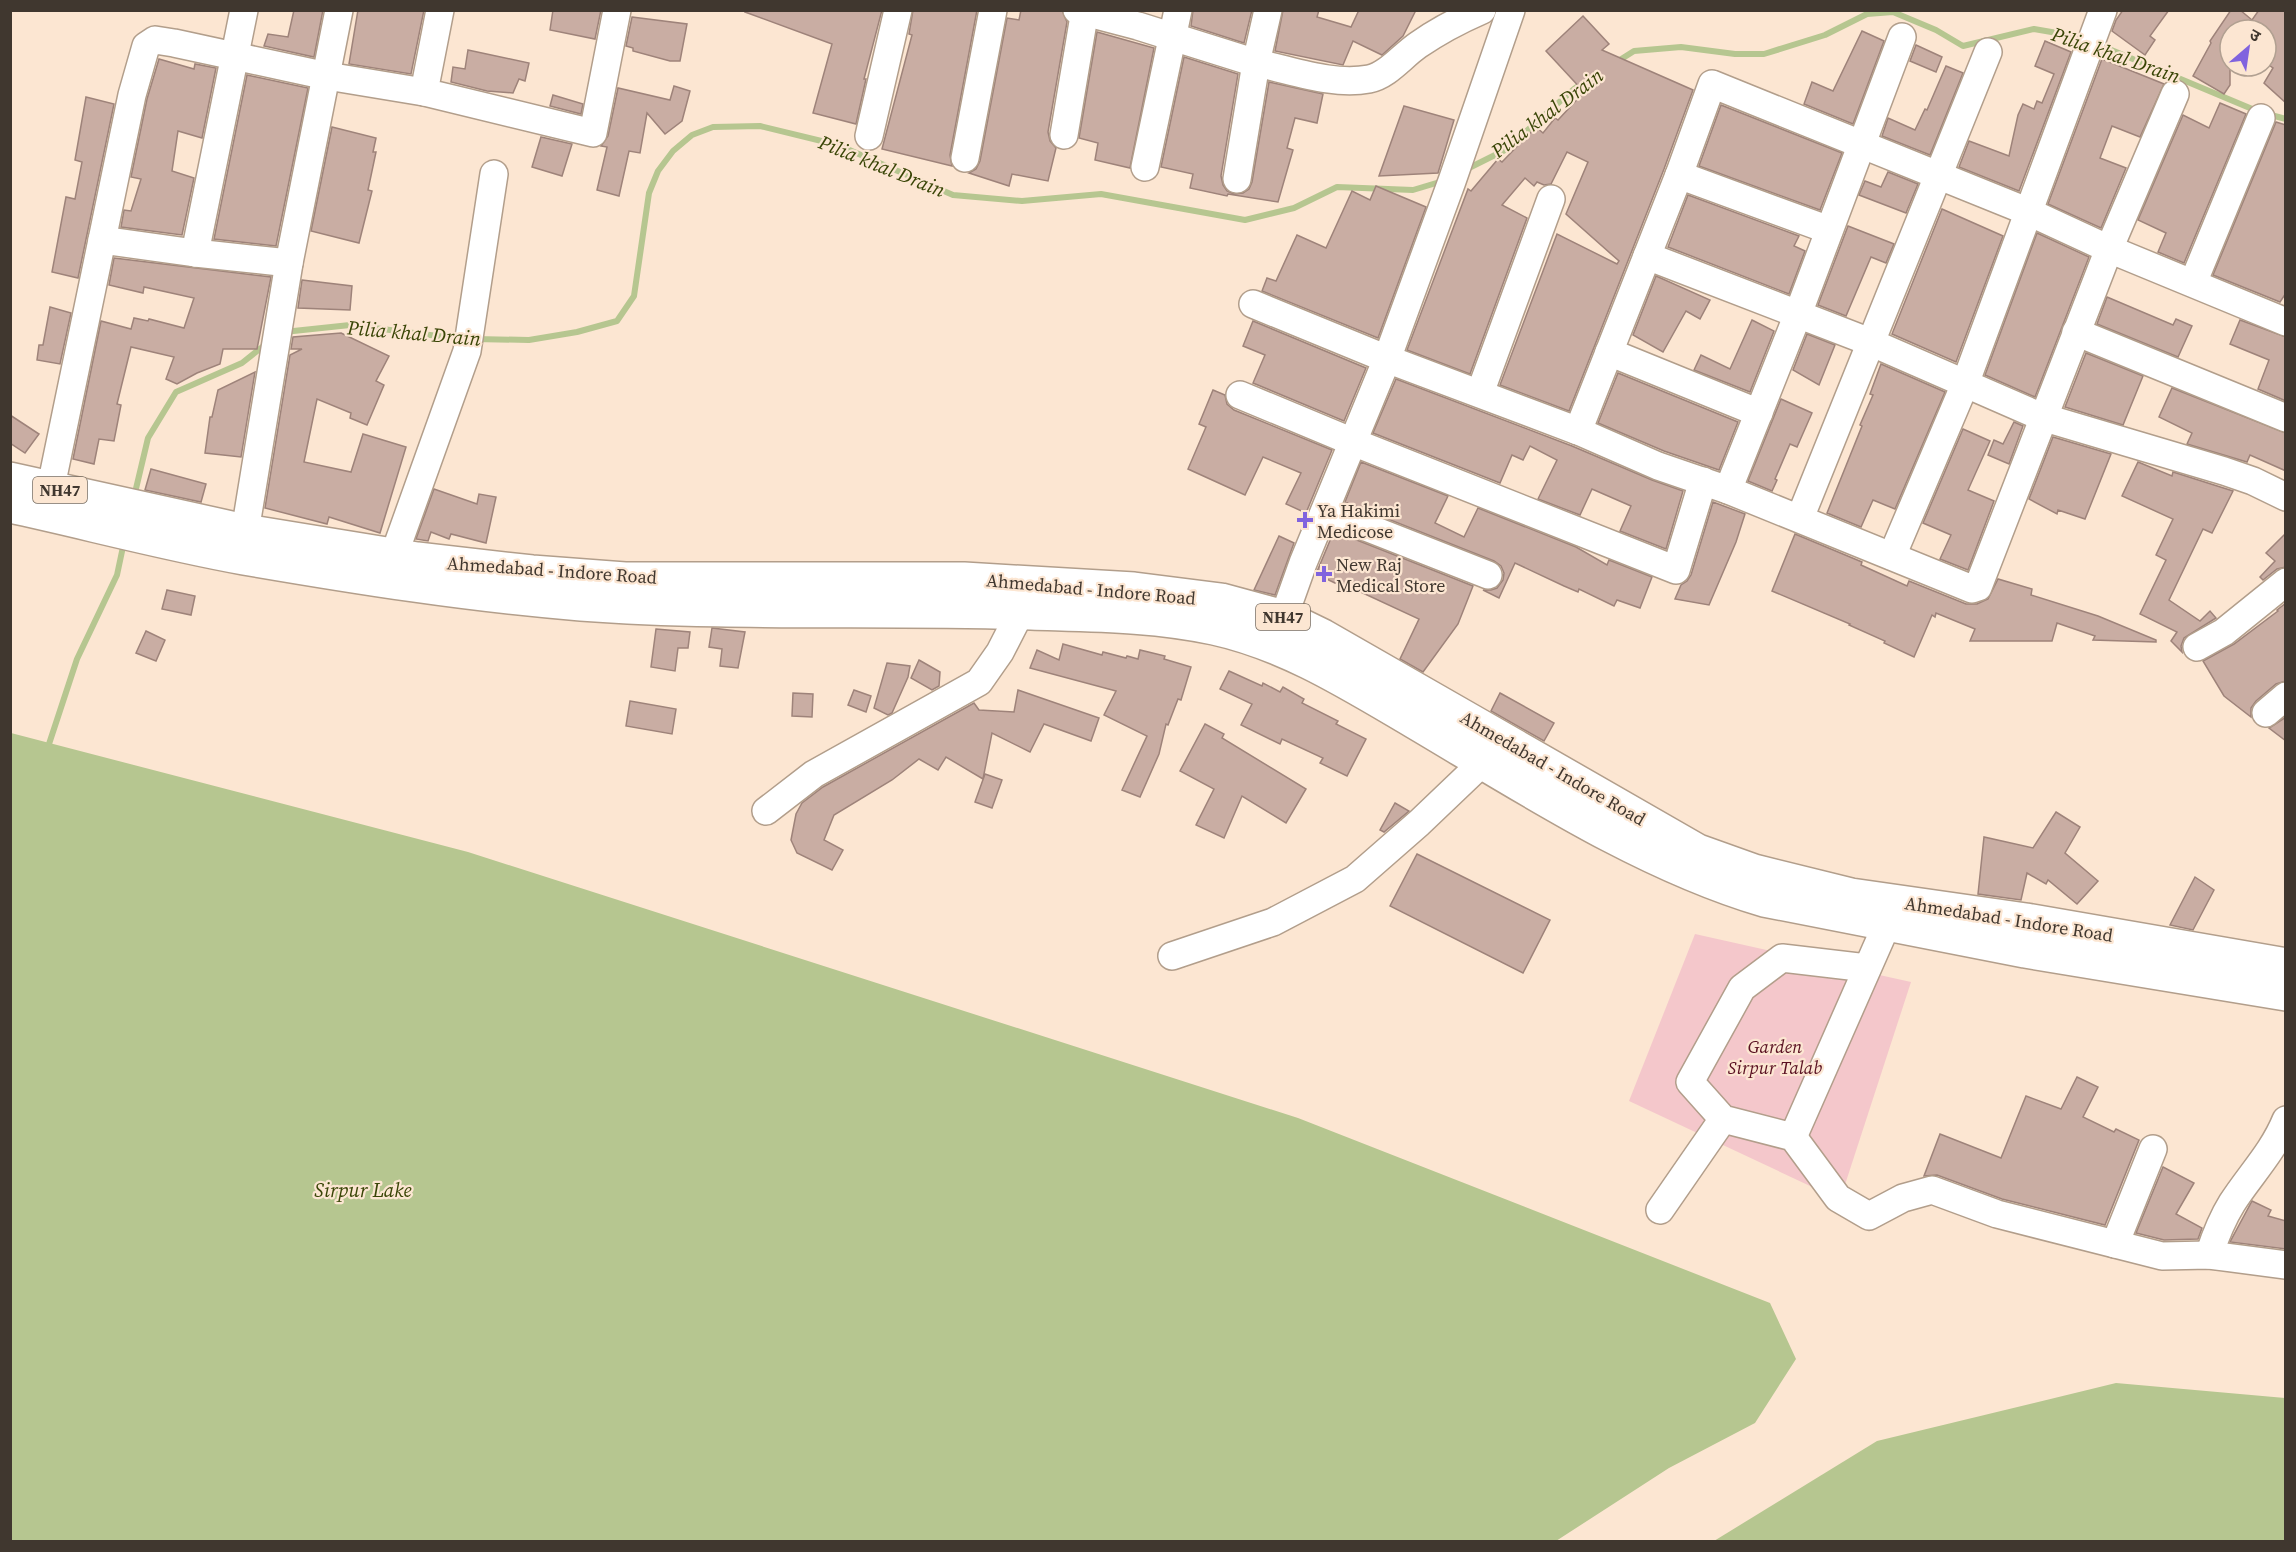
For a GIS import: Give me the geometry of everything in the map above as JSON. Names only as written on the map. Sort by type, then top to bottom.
[{"type":"highway","name":"Ahmedabad - Indore Road","points":[[10,478],[48,501]]},
{"type":"highway","name":"Ahmedabad - Indore Road","points":[[10,506],[48,501],[449,590],[582,604],[734,610],[1020,613],[1130,617],[1213,628],[1323,636],[1698,851],[1754,871],[1851,895],[2286,994]]},
{"type":"highway","name":"Ahmedabad - Indore Road","points":[[243,544],[394,555],[532,572],[625,579],[964,579],[1134,589],[1221,600],[1279,631],[1338,677],[1558,806],[1665,863],[1725,889],[1764,900],[1887,924],[2025,935],[2286,965]]},
{"type":"street","points":[[195,253],[244,10]]},
{"type":"street","points":[[243,544],[289,262],[339,10]]},
{"type":"street","points":[[424,93],[440,10]]},
{"type":"street","points":[[48,501],[136,74],[146,46],[155,40],[327,76],[424,93],[593,134],[618,10]]},
{"type":"street","points":[[869,136],[898,10]]},
{"type":"street","points":[[965,158],[993,10]]},
{"type":"street","points":[[1145,167],[1178,10]]},
{"type":"street","points":[[1237,179],[1256,63],[1268,10]]},
{"type":"street","points":[[1064,135],[1082,11],[1256,63],[1342,81],[1371,78],[1389,69],[1443,28],[1482,10]]},
{"type":"street","points":[[1279,631],[1303,563],[1387,358],[1474,121],[1511,10]]},
{"type":"street","points":[[1892,556],[1965,384],[2103,10]]},
{"type":"street","points":[[1728,490],[1798,314],[1902,37]]},
{"type":"street","points":[[1800,518],[1988,52]]},
{"type":"street","points":[[1578,431],[1679,175],[1712,84],[1937,177],[2029,212],[2109,249],[2193,283],[2283,314]]},
{"type":"street","points":[[1253,304],[1578,431],[1658,466],[1800,518],[1972,589],[1978,587],[2109,249],[2175,94]]},
{"type":"street","points":[[2193,283],[2260,118]]},
{"type":"street","points":[[394,555],[467,351],[494,174]]},
{"type":"street","points":[[1679,175],[1829,230]]},
{"type":"street","points":[[1480,393],[1551,199]]},
{"type":"street","points":[[102,240],[195,253],[289,262]]},
{"type":"street","points":[[1647,256],[1870,342],[2042,417],[2224,471],[2253,481],[2284,496]]},
{"type":"street","points":[[2076,332],[2286,418]]},
{"type":"street","points":[[1609,352],[1759,413]]},
{"type":"street","points":[[1240,395],[1676,570],[1703,481]]},
{"type":"street","points":[[1325,511],[1488,575]]},
{"type":"street","points":[[2197,647],[2224,632],[2286,582]]},
{"type":"street","points":[[766,811],[814,774],[979,682],[1000,652],[1020,613]]},
{"type":"street","points":[[1172,956],[1273,922],[1355,879],[1419,823],[1483,762]]},
{"type":"street","points":[[1793,1137],[1887,924]]},
{"type":"street","points":[[1867,968],[1782,958],[1742,988],[1690,1082],[1723,1119],[1793,1137],[1838,1198],[1869,1216],[1903,1198],[1932,1190],[1997,1214],[2162,1256],[2209,1255],[2286,1265]]},
{"type":"street","points":[[1660,1210],[1723,1119]]},
{"type":"street","points":[[2209,1255],[2220,1223],[2233,1201],[2282,1140]]},
{"type":"street","points":[[2115,1244],[2153,1149]]},
{"type":"green space","name":"Garden Sirpur Talab","points":[[1695,934],[1911,982],[1840,1200],[1629,1101]]},
{"type":"water","name":"Sirpur Lake","points":[[11,733],[468,852],[1298,1118],[1770,1303],[1796,1359],[1755,1423],[1669,1468],[1556,1541],[11,1541]]},
{"type":"water","points":[[2116,1383],[2285,1398],[2285,1541],[1714,1541],[1877,1441]]},
{"type":"building","points":[[294,10],[323,10],[314,57],[264,46],[268,34],[288,37]]},
{"type":"building","points":[[358,10],[424,10],[411,74],[349,64]]},
{"type":"building","points":[[553,10],[601,10],[595,39],[550,30]]},
{"type":"building","points":[[746,10],[882,10],[864,79],[866,79],[856,124],[813,113],[832,44],[745,12]]},
{"type":"building","points":[[913,10],[977,10],[950,155],[952,166],[882,149],[912,35],[909,34]]},
{"type":"building","points":[[1021,10],[1062,10],[1067,22],[1048,132],[1050,141],[1056,148],[1048,181],[1012,174],[1009,186],[969,173],[976,169],[980,161],[1007,18],[1019,20]]},
{"type":"building","points":[[1193,10],[1252,10],[1244,43],[1191,26]]},
{"type":"building","points":[[1283,10],[1319,10],[1317,17],[1351,27],[1359,10],[1416,10],[1403,36],[1382,55],[1353,41],[1343,65],[1275,51]]},
{"type":"building","points":[[2123,10],[2169,10],[2150,36],[2155,40],[2145,55],[2112,31]]},
{"type":"building","points":[[2231,10],[2240,10],[2250,18],[2226,18]]},
{"type":"building","points":[[2259,10],[2286,10],[2286,103],[2264,83],[2267,78],[2278,78],[2278,18],[2253,18]]},
{"type":"building","points":[[1583,16],[1609,44],[1602,50],[1693,90],[1569,411],[1500,385],[1557,234],[1617,264],[1619,261],[1566,214],[1588,162],[1567,152],[1551,184],[1544,185],[1537,182],[1534,186],[1525,178],[1502,205],[1527,218],[1470,374],[1407,350],[1468,189],[1471,191],[1498,159],[1502,162],[1536,127],[1543,133],[1555,118],[1558,120],[1584,92],[1546,51]]},
{"type":"building","points":[[632,17],[687,24],[680,61],[670,61],[633,51],[633,48],[626,46]]},
{"type":"building","points":[[2218,29],[2218,78],[2230,78],[2230,85],[2224,94],[2193,76]]},
{"type":"building","points":[[1862,31],[1884,41],[1853,124],[1804,104],[1812,82],[1833,91]]},
{"type":"building","points":[[1097,32],[1154,48],[1130,168],[1095,160],[1098,143],[1079,138]]},
{"type":"building","points":[[2045,41],[2071,52],[2019,191],[1959,167],[1969,141],[2009,156],[2018,115],[2023,104],[2034,109],[2037,101],[2042,103],[2054,74],[2035,66]]},
{"type":"building","points":[[1916,45],[1942,57],[1936,72],[1910,61]]},
{"type":"building","points":[[468,50],[529,63],[525,81],[519,79],[513,93],[487,91],[451,82],[453,67],[465,69]]},
{"type":"building","points":[[1184,57],[1238,74],[1221,176],[1227,191],[1234,194],[1243,193],[1249,189],[1252,182],[1269,82],[1323,94],[1317,123],[1295,118],[1287,148],[1293,150],[1278,202],[1228,194],[1227,196],[1190,188],[1193,174],[1161,167]]},
{"type":"building","points":[[159,59],[194,69],[195,64],[216,68],[202,138],[178,131],[172,171],[194,178],[182,235],[121,227],[124,210],[131,211],[141,179],[131,177],[147,99]]},
{"type":"building","points":[[2102,59],[2164,84],[2140,137],[2112,126],[2100,158],[2126,168],[2101,228],[2048,204]]},
{"type":"building","points":[[1946,66],[1963,73],[1930,155],[1882,136],[1888,118],[1915,130],[1925,109],[1927,110]]},
{"type":"building","points":[[247,75],[308,88],[276,246],[214,239]]},
{"type":"building","points":[[674,86],[690,91],[682,121],[665,134],[647,113],[640,153],[629,151],[619,196],[597,190],[607,147],[601,146],[608,136],[618,88],[670,100]]},
{"type":"building","points":[[553,95],[583,104],[581,114],[550,106]]},
{"type":"building","points":[[86,97],[114,104],[78,278],[52,272],[66,197],[75,199],[82,162],[75,160]]},
{"type":"building","points":[[2220,103],[2246,114],[2184,263],[2158,252],[2166,233],[2138,220],[2183,115],[2209,128]]},
{"type":"building","points":[[1721,105],[1842,153],[1820,210],[1699,166]]},
{"type":"building","points":[[1404,106],[1454,120],[1438,173],[1379,176]]},
{"type":"building","points":[[2276,122],[2286,125],[2286,293],[2280,302],[2213,275]]},
{"type":"building","points":[[332,127],[376,138],[373,152],[376,152],[368,190],[372,191],[359,243],[311,231]]},
{"type":"building","points":[[541,137],[572,144],[562,176],[532,167]]},
{"type":"building","points":[[1888,172],[1918,184],[1906,213],[1859,195],[1865,181],[1881,187]]},
{"type":"building","points":[[1376,186],[1426,207],[1378,338],[1262,291],[1267,278],[1276,281],[1297,235],[1326,248],[1352,191],[1370,200]]},
{"type":"building","points":[[1688,195],[1799,236],[1794,246],[1805,251],[1789,294],[1668,247]]},
{"type":"building","points":[[1942,209],[2003,236],[1956,362],[1892,334]]},
{"type":"building","points":[[1848,226],[1894,244],[1886,263],[1871,257],[1846,316],[1818,305]]},
{"type":"building","points":[[2037,233],[2089,257],[2035,397],[1985,375]]},
{"type":"building","points":[[114,258],[271,277],[257,349],[223,349],[220,364],[177,384],[166,379],[174,357],[131,347],[117,404],[121,405],[114,441],[99,439],[94,464],[73,459],[101,321],[131,329],[134,318],[148,321],[149,319],[184,328],[194,298],[144,287],[143,293],[109,285]]},
{"type":"building","points":[[1656,276],[1710,300],[1700,319],[1686,311],[1663,352],[1633,335]]},
{"type":"building","points":[[302,280],[352,286],[350,310],[298,308]]},
{"type":"building","points":[[2107,297],[2173,325],[2176,319],[2192,326],[2178,357],[2097,324]]},
{"type":"building","points":[[50,307],[71,313],[60,364],[37,360],[39,345],[43,345]]},
{"type":"building","points":[[1752,320],[1774,331],[1750,392],[1694,370],[1701,355],[1730,369]]},
{"type":"building","points":[[2240,320],[2286,337],[2286,401],[2258,389],[2269,360],[2230,344]]},
{"type":"building","points":[[1253,321],[1366,368],[1344,421],[1253,383],[1265,355],[1243,346]]},
{"type":"building","points":[[341,333],[389,356],[376,381],[384,385],[367,425],[350,418],[351,413],[317,399],[304,462],[351,472],[363,434],[406,447],[380,533],[329,517],[327,524],[265,508],[290,355],[302,349],[291,349],[293,337]]},
{"type":"building","points":[[1807,334],[1835,345],[1819,385],[1793,370]]},
{"type":"building","points":[[2086,353],[2143,376],[2123,425],[2065,407]]},
{"type":"building","points":[[1881,364],[1945,392],[1895,509],[1873,500],[1861,527],[1827,513],[1862,426],[1860,425],[1873,395],[1870,394]]},
{"type":"building","points":[[255,372],[241,457],[205,453],[210,417],[212,417],[218,390]]},
{"type":"building","points":[[1618,373],[1738,422],[1719,470],[1664,451],[1598,423]]},
{"type":"building","points":[[1396,379],[1683,491],[1666,549],[1620,531],[1631,506],[1592,489],[1580,515],[1538,499],[1557,460],[1530,446],[1523,460],[1512,455],[1500,483],[1373,433]]},
{"type":"building","points":[[2172,388],[2286,433],[2286,471],[2250,455],[2247,462],[2187,444],[2192,433],[2159,417]]},
{"type":"building","points":[[1213,390],[1225,395],[1227,404],[1234,410],[1332,450],[1306,513],[1286,504],[1301,473],[1263,457],[1245,495],[1188,469],[1206,427],[1199,424]]},
{"type":"building","points":[[1781,399],[1812,413],[1797,447],[1790,444],[1772,491],[1748,481]]},
{"type":"building","points":[[10,415],[39,434],[25,453],[10,443]]},
{"type":"building","points":[[2014,422],[2023,426],[2009,464],[1988,455],[1994,440],[2003,444]]},
{"type":"building","points":[[1963,429],[1990,441],[1968,490],[1994,501],[1968,570],[1940,559],[1951,535],[1923,523]]},
{"type":"building","points":[[2053,437],[2111,454],[2085,519],[2058,510],[2057,514],[2029,499]]},
{"type":"building","points":[[1361,462],[1448,496],[1435,523],[1464,537],[1478,508],[1576,547],[1607,565],[1609,560],[1652,577],[1640,608],[1617,600],[1614,606],[1515,563],[1499,598],[1483,590],[1497,588],[1503,580],[1504,573],[1501,566],[1494,561],[1345,502]]},
{"type":"building","points":[[2138,462],[2172,476],[2173,472],[2233,491],[2212,533],[2203,529],[2169,600],[2200,621],[2210,611],[2216,618],[2184,638],[2181,646],[2182,652],[2171,641],[2177,632],[2140,614],[2166,560],[2156,555],[2173,519],[2122,496]]},
{"type":"building","points":[[151,469],[206,484],[201,502],[145,490]]},
{"type":"building","points":[[434,489],[477,504],[479,494],[496,497],[486,543],[451,534],[449,539],[431,532],[428,541],[416,539]]},
{"type":"building","points":[[1713,502],[1745,514],[1736,542],[1709,605],[1675,599],[1681,585],[1691,575]]},
{"type":"building","points":[[1334,531],[1473,586],[1458,624],[1423,672],[1400,659],[1419,619],[1337,581],[1335,583],[1316,574]]},
{"type":"building","points":[[2286,533],[2286,567],[2277,569],[2263,580],[2260,577],[2275,561],[2266,553]]},
{"type":"building","points":[[1795,534],[1862,562],[1861,565],[1907,586],[1909,581],[1966,604],[1977,604],[1988,599],[1998,579],[2032,589],[2031,595],[2098,616],[2156,640],[2156,642],[2093,640],[2095,636],[2057,623],[2052,641],[1970,641],[1975,629],[1936,613],[1935,617],[1932,615],[1914,657],[1850,624],[1772,591]]},
{"type":"building","points":[[1279,536],[1294,543],[1275,595],[1254,590]]},
{"type":"building","points":[[167,590],[195,596],[191,615],[162,609]]},
{"type":"building","points":[[2286,603],[2286,681],[2276,684],[2256,701],[2251,708],[2251,717],[2224,696],[2203,661],[2234,644]]},
{"type":"building","points":[[712,628],[745,632],[738,668],[720,666],[722,649],[709,647]]},
{"type":"building","points":[[656,629],[690,632],[688,648],[678,648],[675,671],[651,667]]},
{"type":"building","points":[[146,631],[165,640],[156,661],[136,653]]},
{"type":"building","points":[[1063,644],[1102,655],[1103,652],[1138,659],[1140,650],[1165,656],[1164,659],[1191,667],[1181,700],[1178,699],[1168,725],[1166,724],[1159,754],[1140,797],[1122,790],[1147,736],[1104,715],[1116,691],[1030,668],[1037,650],[1059,660]]},
{"type":"building","points":[[919,660],[940,672],[939,686],[932,690],[911,678]]},
{"type":"building","points":[[887,663],[910,666],[908,677],[892,713],[888,715],[874,708]]},
{"type":"building","points":[[1229,671],[1262,686],[1263,683],[1280,692],[1283,687],[1304,699],[1302,703],[1338,721],[1336,724],[1366,739],[1347,776],[1320,763],[1323,758],[1282,739],[1280,744],[1241,725],[1252,704],[1220,689]]},
{"type":"building","points":[[854,690],[871,696],[866,712],[848,705]]},
{"type":"building","points":[[1018,690],[1099,718],[1091,741],[1044,724],[1030,752],[992,733],[983,779],[946,757],[938,770],[919,759],[892,780],[834,815],[824,840],[843,850],[832,870],[797,853],[791,840],[796,814],[802,803],[823,787],[974,703],[979,710],[1014,712]]},
{"type":"building","points":[[793,693],[813,694],[812,717],[792,716]]},
{"type":"building","points":[[1500,693],[1554,723],[1544,741],[1491,711]]},
{"type":"building","points":[[630,701],[676,709],[672,734],[626,726]]},
{"type":"building","points":[[2286,717],[2286,741],[2269,728]]},
{"type":"building","points":[[1205,724],[1224,734],[1222,738],[1306,789],[1286,823],[1242,796],[1224,838],[1196,825],[1214,789],[1180,771]]},
{"type":"building","points":[[985,774],[1002,780],[992,808],[975,802]]},
{"type":"building","points":[[1395,803],[1409,811],[1384,832],[1380,830]]},
{"type":"building","points":[[2056,812],[2080,827],[2065,853],[2098,881],[2077,904],[2048,880],[2046,884],[2027,873],[2021,900],[1978,894],[1984,837],[2033,848]]},
{"type":"building","points":[[1417,854],[1550,920],[1523,973],[1390,906]]},
{"type":"building","points":[[2195,877],[2214,890],[2193,930],[2170,925]]},
{"type":"building","points":[[2077,1077],[2098,1087],[2083,1117],[2114,1132],[2116,1129],[2139,1140],[2105,1225],[2002,1199],[1937,1175],[1924,1176],[1940,1134],[2001,1158],[2026,1096],[2061,1109]]},
{"type":"building","points":[[2163,1167],[2194,1183],[2176,1214],[2202,1228],[2198,1239],[2164,1240],[2136,1233]]},
{"type":"building","points":[[2252,1201],[2271,1210],[2268,1216],[2286,1221],[2286,1249],[2230,1242]]},
{"type":"waterway","name":"Pilia khal Drain","points":[[1615,63],[1634,51],[1681,47],[1735,54],[1764,54],[1825,35],[1867,14],[1893,12],[1936,30],[1963,46],[2034,29],[2063,34],[2084,45]]},
{"type":"waterway","name":"Pilia khal Drain","points":[[2097,47],[2109,49],[2257,111]]},
{"type":"waterway","name":"Pilia khal Drain","points":[[1465,170],[1505,150],[1584,82]]},
{"type":"waterway","name":"Pilia khal Drain","points":[[2267,114],[2286,119]]},
{"type":"waterway","name":"Pilia khal Drain","points":[[475,339],[529,340],[577,332],[617,321],[634,296],[649,193],[658,171],[673,151],[692,135],[713,127],[760,126],[838,145],[953,195],[1022,201],[1101,194],[1245,220],[1294,208],[1337,187],[1413,190],[1443,181]]},
{"type":"waterway","name":"Pilia khal Drain","points":[[284,332],[350,325],[462,339]]},
{"type":"waterway","name":"Pilia khal Drain","points":[[134,497],[148,438],[176,392],[242,363],[266,344]]},
{"type":"waterway","name":"Pilia khal Drain","points":[[49,744],[77,659],[117,575],[124,542]]},
{"type":"place","name":"Ya Hakimi Medicose","points":[[1305,520]]},
{"type":"place","name":"New Raj Medical Store","points":[[1324,574]]}]
